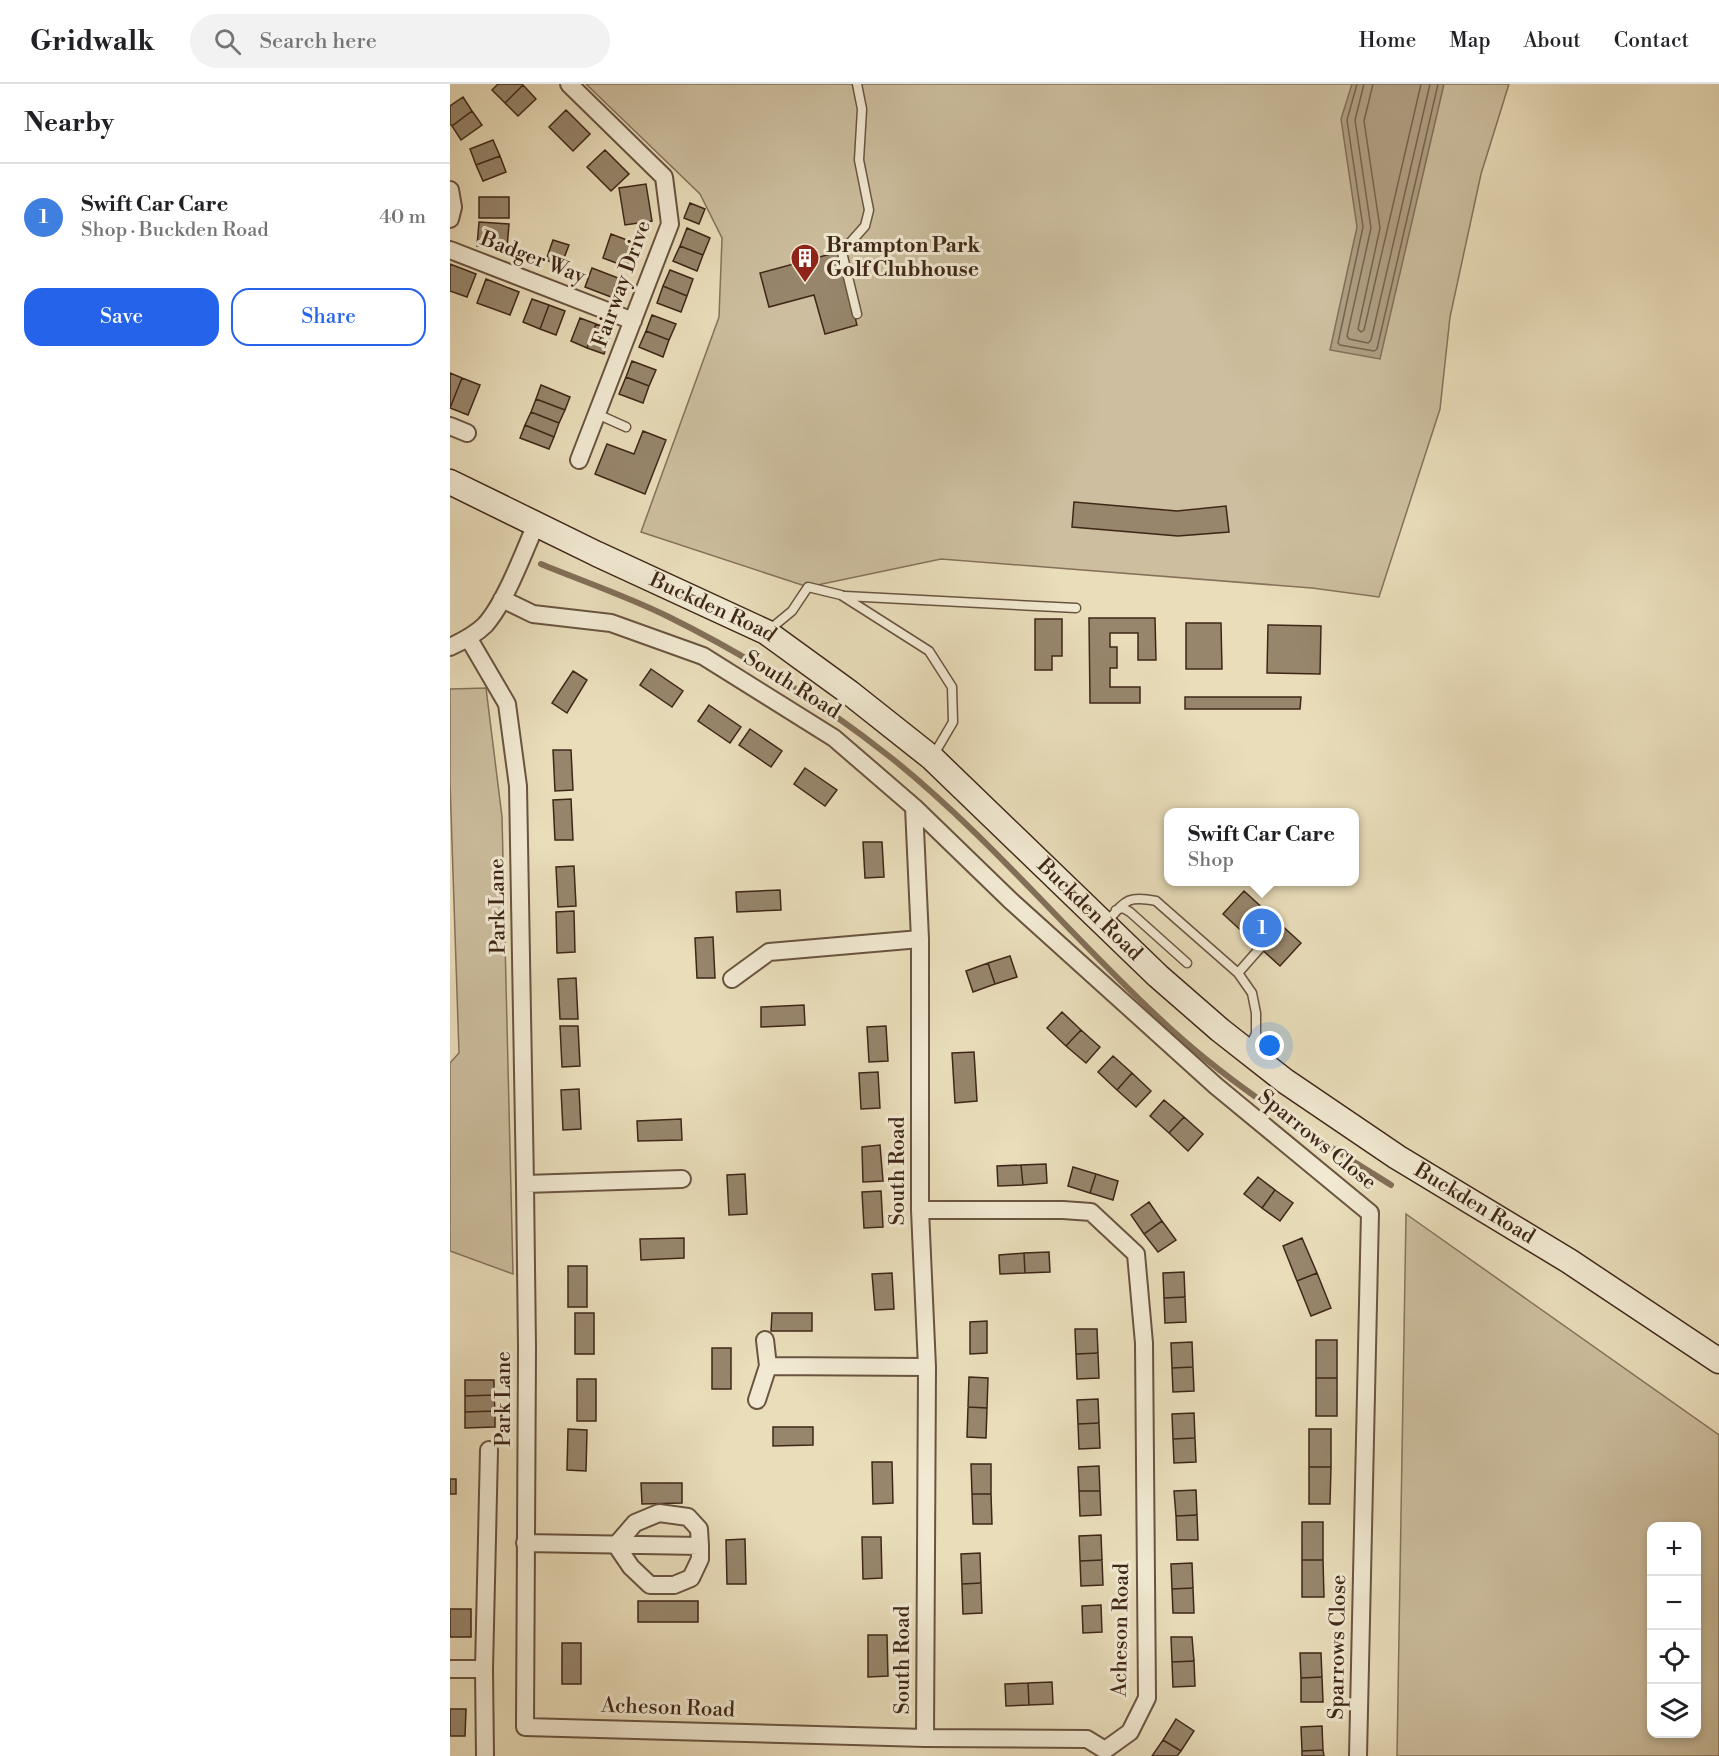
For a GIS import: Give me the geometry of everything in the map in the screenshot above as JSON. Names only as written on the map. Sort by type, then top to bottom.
[{"type":"main road","name":"Buckden Road","points":[[450,482],[766,632],[843,688],[932,758],[1110,918],[1158,976],[1247,1051],[1397,1157],[1569,1261],[1719,1361]]},
{"type":"street","name":"Fairway Drive","points":[[569,84],[664,177],[670,224],[579,460]]},
{"type":"street","points":[[450,190],[453,207],[450,219]]},
{"type":"street","name":"Badger Way","points":[[450,250],[633,321]]},
{"type":"street","points":[[450,426],[467,433]]},
{"type":"street","points":[[450,647],[469,639],[486,624],[502,599],[536,524]]},
{"type":"street","name":"South Road","points":[[502,599],[533,614],[611,622],[703,656],[834,738],[914,807],[920,939],[920,1210],[927,1367],[925,1738]]},
{"type":"street","name":"Park Lane","points":[[469,639],[507,704],[518,786],[527,1348],[525,1727]]},
{"type":"street","name":"Sparrows Close","points":[[914,807],[1010,900],[1216,1086],[1370,1213],[1358,1756]]},
{"type":"street","points":[[732,979],[769,952],[920,939]]},
{"type":"street","points":[[525,1184],[682,1179]]},
{"type":"street","name":"Acheson Road","points":[[525,1727],[925,1738],[1087,1739],[1107,1753],[1130,1732],[1147,1698],[1144,1343],[1136,1254],[1091,1212],[920,1210]]},
{"type":"street","points":[[757,1400],[768,1366],[765,1340]]},
{"type":"street","points":[[768,1366],[927,1367]]},
{"type":"street","points":[[485,1756],[484,1669],[489,1450]]},
{"type":"street","points":[[659,1513],[688,1517],[699,1529],[700,1559],[691,1578],[674,1585],[650,1585],[631,1567],[616,1545],[635,1523],[659,1513]]},
{"type":"street","points":[[525,1543],[700,1546]]},
{"type":"street","points":[[450,1669],[484,1669]]},
{"type":"lane","points":[[857,84],[862,109],[859,160],[868,210],[865,226],[842,252],[857,314]]},
{"type":"lane","points":[[597,414],[626,427]]},
{"type":"lane","points":[[766,632],[792,611],[808,588],[841,595],[1076,608]]},
{"type":"lane","points":[[841,595],[929,651],[952,687],[953,722],[932,758]]},
{"type":"lane","points":[[1110,918],[1128,900],[1142,898],[1156,901],[1238,973],[1252,993],[1256,1013],[1256,1034],[1247,1051]]},
{"type":"lane","points":[[1110,918],[1123,908],[1130,912],[1187,963]]},
{"type":"lane","points":[[1238,973],[1260,948]]},
{"type":"shaded area","points":[[586,84],[1509,84],[1481,174],[1450,317],[1440,409],[1379,597],[1312,588],[941,559],[808,587],[641,532],[719,317],[722,238],[700,194]]},
{"type":"shaded area","points":[[486,688],[502,817],[513,1274],[450,1251],[450,1063],[459,1053],[450,783],[450,689]]},
{"type":"shaded area","points":[[1406,1214],[1719,1435],[1719,1756],[1397,1756]]},
{"type":"water","points":[[1352,84],[1444,84],[1380,359],[1330,350],[1357,227],[1341,119]]},
{"type":"building","points":[[498,84],[523,85],[505,103],[492,90]]},
{"type":"building","points":[[523,85],[536,99],[518,116],[505,103]]},
{"type":"building","points":[[463,97],[472,111],[452,126],[450,106]]},
{"type":"building","points":[[566,110],[590,134],[573,151],[549,127]]},
{"type":"building","points":[[472,111],[482,125],[461,140],[452,126]]},
{"type":"building","points":[[493,140],[500,156],[476,165],[470,149]]},
{"type":"building","points":[[605,150],[629,174],[611,191],[587,167]]},
{"type":"building","points":[[500,156],[506,172],[483,181],[476,165]]},
{"type":"building","points":[[646,184],[652,221],[625,225],[619,188]]},
{"type":"building","points":[[479,197],[509,197],[509,218],[479,218]]},
{"type":"building","points":[[690,203],[705,209],[699,224],[684,218]]},
{"type":"building","points":[[479,222],[509,224],[507,248],[477,246]]},
{"type":"building","points":[[687,228],[710,238],[703,255],[680,246]]},
{"type":"building","points":[[611,234],[635,243],[627,267],[603,258]]},
{"type":"building","points":[[553,240],[569,245],[561,266],[546,260]]},
{"type":"building","points":[[680,246],[703,255],[697,271],[673,261]]},
{"type":"building","name":"Brampton Park Golf Clubhouse","points":[[838,252],[857,325],[825,334],[814,295],[769,307],[760,273]]},
{"type":"building","points":[[450,264],[476,274],[467,297],[450,291]]},
{"type":"building","points":[[592,268],[618,278],[611,297],[585,287]]},
{"type":"building","points":[[670,270],[693,279],[687,296],[663,286]]},
{"type":"building","points":[[486,279],[519,292],[510,315],[477,303]]},
{"type":"building","points":[[663,286],[687,296],[681,312],[657,303]]},
{"type":"building","points":[[532,299],[549,305],[540,329],[523,322]]},
{"type":"building","points":[[549,305],[565,311],[556,335],[540,329]]},
{"type":"building","points":[[652,315],[676,324],[669,340],[646,331]]},
{"type":"building","points":[[580,318],[596,324],[587,348],[571,341]]},
{"type":"building","points":[[596,324],[612,330],[604,354],[587,348]]},
{"type":"building","points":[[646,331],[669,340],[663,357],[639,347]]},
{"type":"building","points":[[632,361],[656,370],[649,386],[626,377]]},
{"type":"building","points":[[450,373],[462,378],[450,408]]},
{"type":"building","points":[[626,377],[649,386],[643,403],[619,394]]},
{"type":"building","points":[[462,378],[480,385],[468,415],[450,408]]},
{"type":"building","points":[[541,385],[570,397],[565,410],[536,399]]},
{"type":"building","points":[[536,399],[565,410],[559,423],[531,412]]},
{"type":"building","points":[[531,412],[559,423],[554,437],[525,425]]},
{"type":"building","points":[[525,425],[554,437],[549,449],[520,438]]},
{"type":"building","points":[[643,431],[666,440],[645,494],[595,474],[607,444],[634,454]]},
{"type":"building","points":[[1074,502],[1177,511],[1226,506],[1229,532],[1178,536],[1072,527]]},
{"type":"building","points":[[1089,618],[1155,618],[1156,660],[1138,660],[1138,633],[1110,633],[1110,647],[1117,647],[1117,668],[1110,668],[1110,687],[1140,687],[1140,703],[1090,703]]},
{"type":"building","points":[[1035,619],[1062,619],[1062,656],[1052,656],[1052,670],[1035,670]]},
{"type":"building","points":[[1186,623],[1221,623],[1222,669],[1186,669]]},
{"type":"building","points":[[1268,625],[1321,626],[1320,674],[1267,673]]},
{"type":"building","points":[[651,669],[683,691],[672,707],[640,685]]},
{"type":"building","points":[[573,671],[587,680],[567,713],[552,703]]},
{"type":"building","points":[[1185,697],[1301,697],[1300,709],[1185,709]]},
{"type":"building","points":[[709,705],[741,727],[730,743],[698,721]]},
{"type":"building","points":[[750,729],[782,751],[771,767],[739,745]]},
{"type":"building","points":[[553,750],[571,750],[573,790],[555,791]]},
{"type":"building","points":[[805,768],[837,790],[825,806],[794,784]]},
{"type":"building","points":[[571,799],[573,840],[555,840],[553,800]]},
{"type":"building","points":[[863,842],[882,842],[884,877],[865,878]]},
{"type":"building","points":[[574,866],[576,906],[558,907],[556,867]]},
{"type":"building","points":[[780,890],[781,910],[737,912],[736,892]]},
{"type":"building","points":[[1244,891],[1301,943],[1280,966],[1223,914]]},
{"type":"building","points":[[574,911],[575,952],[557,953],[556,912]]},
{"type":"building","points":[[713,937],[715,978],[697,978],[695,938]]},
{"type":"building","points":[[1010,956],[1017,977],[995,984],[988,963]]},
{"type":"building","points":[[988,963],[995,984],[973,992],[966,971]]},
{"type":"building","points":[[576,978],[578,1019],[560,1019],[558,979]]},
{"type":"building","points":[[804,1005],[805,1025],[761,1027],[761,1007]]},
{"type":"building","points":[[1062,1012],[1081,1030],[1066,1046],[1047,1028]]},
{"type":"building","points":[[560,1026],[578,1026],[580,1066],[562,1067]]},
{"type":"building","points":[[886,1026],[888,1061],[869,1062],[867,1027]]},
{"type":"building","points":[[1081,1030],[1100,1047],[1086,1063],[1066,1046]]},
{"type":"building","points":[[974,1052],[977,1101],[955,1103],[952,1053]]},
{"type":"building","points":[[1113,1056],[1132,1073],[1117,1090],[1098,1072]]},
{"type":"building","points":[[878,1072],[880,1108],[861,1109],[859,1073]]},
{"type":"building","points":[[1132,1073],[1151,1091],[1136,1107],[1117,1090]]},
{"type":"building","points":[[579,1089],[581,1129],[563,1130],[561,1090]]},
{"type":"building","points":[[1164,1100],[1184,1117],[1169,1133],[1150,1116]]},
{"type":"building","points":[[1184,1117],[1203,1134],[1188,1151],[1169,1133]]},
{"type":"building","points":[[681,1119],[682,1140],[638,1141],[637,1121]]},
{"type":"building","points":[[880,1145],[883,1181],[863,1182],[862,1147]]},
{"type":"building","points":[[1046,1164],[1047,1183],[1023,1185],[1021,1165]]},
{"type":"building","points":[[1021,1165],[1023,1185],[998,1186],[997,1166]]},
{"type":"building","points":[[1073,1167],[1096,1174],[1090,1193],[1068,1186]]},
{"type":"building","points":[[745,1174],[747,1214],[729,1215],[727,1175]]},
{"type":"building","points":[[1096,1174],[1118,1181],[1113,1200],[1090,1193]]},
{"type":"building","points":[[1258,1177],[1275,1190],[1262,1208],[1244,1194]]},
{"type":"building","points":[[1275,1190],[1293,1203],[1280,1221],[1262,1208]]},
{"type":"building","points":[[881,1191],[883,1227],[864,1228],[862,1192]]},
{"type":"building","points":[[1149,1202],[1162,1221],[1144,1234],[1131,1215]]},
{"type":"building","points":[[1162,1221],[1176,1240],[1158,1252],[1144,1234]]},
{"type":"building","points":[[684,1238],[684,1258],[641,1260],[640,1239]]},
{"type":"building","points":[[1302,1238],[1317,1273],[1297,1281],[1283,1246]]},
{"type":"building","points":[[1049,1252],[1050,1272],[1025,1273],[1024,1253]]},
{"type":"building","points":[[1024,1253],[1025,1273],[1000,1274],[999,1255]]},
{"type":"building","points":[[568,1266],[587,1266],[587,1307],[568,1307]]},
{"type":"building","points":[[1184,1272],[1185,1297],[1164,1298],[1163,1273]]},
{"type":"building","points":[[892,1273],[894,1309],[875,1310],[872,1274]]},
{"type":"building","points":[[1317,1273],[1331,1308],[1311,1316],[1297,1281]]},
{"type":"building","points":[[1185,1297],[1186,1322],[1165,1323],[1164,1298]]},
{"type":"building","points":[[575,1313],[594,1313],[594,1354],[575,1354]]},
{"type":"building","points":[[772,1313],[812,1313],[812,1331],[771,1331]]},
{"type":"building","points":[[987,1321],[987,1353],[970,1354],[970,1322]]},
{"type":"building","points":[[1075,1329],[1097,1329],[1098,1353],[1076,1354]]},
{"type":"building","points":[[1316,1340],[1337,1340],[1337,1378],[1316,1378]]},
{"type":"building","points":[[1192,1342],[1193,1367],[1172,1368],[1171,1343]]},
{"type":"building","points":[[712,1348],[731,1348],[731,1389],[712,1389]]},
{"type":"building","points":[[1098,1353],[1099,1378],[1077,1379],[1076,1354]]},
{"type":"building","points":[[1193,1367],[1194,1391],[1173,1392],[1172,1368]]},
{"type":"building","points":[[969,1377],[988,1378],[987,1408],[968,1407]]},
{"type":"building","points":[[1316,1378],[1337,1378],[1337,1416],[1316,1416]]},
{"type":"building","points":[[577,1379],[596,1379],[596,1421],[577,1421]]},
{"type":"building","points":[[465,1380],[494,1380],[494,1395],[465,1396]]},
{"type":"building","points":[[494,1395],[495,1411],[465,1412],[465,1396]]},
{"type":"building","points":[[1098,1399],[1099,1423],[1078,1424],[1077,1400]]},
{"type":"building","points":[[968,1407],[987,1408],[986,1438],[967,1437]]},
{"type":"building","points":[[495,1411],[495,1427],[465,1428],[465,1412]]},
{"type":"building","points":[[1194,1413],[1195,1438],[1173,1439],[1172,1414]]},
{"type":"building","points":[[1099,1423],[1100,1448],[1079,1449],[1078,1424]]},
{"type":"building","points":[[773,1427],[813,1427],[813,1445],[773,1446]]},
{"type":"building","points":[[568,1429],[587,1430],[586,1471],[567,1470]]},
{"type":"building","points":[[1309,1429],[1331,1429],[1331,1467],[1309,1467]]},
{"type":"building","points":[[1195,1438],[1196,1462],[1174,1463],[1173,1439]]},
{"type":"building","points":[[872,1462],[892,1462],[893,1503],[873,1504]]},
{"type":"building","points":[[971,1464],[991,1464],[991,1494],[972,1494]]},
{"type":"building","points":[[1099,1466],[1100,1491],[1079,1491],[1078,1467]]},
{"type":"building","points":[[1309,1467],[1331,1467],[1330,1504],[1309,1504]]},
{"type":"building","points":[[450,1479],[456,1479],[456,1494],[450,1494]]},
{"type":"building","points":[[641,1483],[682,1483],[682,1503],[642,1504]]},
{"type":"building","points":[[1196,1490],[1197,1515],[1176,1516],[1174,1491]]},
{"type":"building","points":[[1079,1491],[1100,1491],[1101,1515],[1080,1516]]},
{"type":"building","points":[[972,1494],[991,1494],[992,1524],[973,1524]]},
{"type":"building","points":[[1197,1515],[1198,1540],[1177,1540],[1176,1516]]},
{"type":"building","points":[[1302,1522],[1323,1522],[1323,1560],[1302,1560]]},
{"type":"building","points":[[1101,1535],[1102,1560],[1080,1561],[1079,1536]]},
{"type":"building","points":[[862,1537],[881,1537],[882,1578],[863,1579]]},
{"type":"building","points":[[745,1539],[746,1584],[727,1584],[726,1540]]},
{"type":"building","points":[[980,1553],[981,1583],[962,1584],[961,1554]]},
{"type":"building","points":[[1102,1560],[1103,1585],[1081,1586],[1080,1561]]},
{"type":"building","points":[[1302,1560],[1323,1560],[1324,1597],[1302,1597]]},
{"type":"building","points":[[1192,1563],[1193,1588],[1172,1589],[1171,1564]]},
{"type":"building","points":[[981,1583],[982,1613],[963,1614],[962,1584]]},
{"type":"building","points":[[1193,1588],[1194,1613],[1173,1613],[1172,1589]]},
{"type":"building","points":[[638,1601],[698,1601],[698,1622],[638,1622]]},
{"type":"building","points":[[1101,1605],[1102,1632],[1083,1633],[1082,1606]]},
{"type":"building","points":[[450,1609],[471,1609],[471,1637],[450,1637]]},
{"type":"building","points":[[868,1635],[887,1635],[888,1676],[868,1677]]},
{"type":"building","points":[[1171,1637],[1192,1637],[1194,1661],[1172,1662]]},
{"type":"building","points":[[562,1643],[581,1643],[581,1684],[562,1684]]},
{"type":"building","points":[[1300,1653],[1321,1653],[1322,1677],[1301,1678]]},
{"type":"building","points":[[1194,1661],[1195,1686],[1173,1687],[1172,1662]]},
{"type":"building","points":[[1322,1677],[1323,1702],[1301,1702],[1301,1678]]},
{"type":"building","points":[[1052,1682],[1053,1704],[1029,1705],[1028,1683]]},
{"type":"building","points":[[1028,1683],[1029,1705],[1006,1706],[1005,1684]]},
{"type":"building","points":[[450,1709],[466,1709],[465,1736],[450,1736]]},
{"type":"building","points":[[1176,1719],[1194,1731],[1181,1751],[1163,1740]]},
{"type":"building","points":[[1322,1726],[1323,1750],[1302,1751],[1301,1727]]},
{"type":"building","points":[[1163,1740],[1181,1751],[1177,1756],[1152,1756]]},
{"type":"building","points":[[1323,1750],[1324,1756],[1302,1756],[1302,1751]]},
{"type":"waterway","points":[[541,564],[638,603],[698,632],[785,682],[841,720],[894,760],[967,825],[1138,998],[1198,1053],[1251,1094],[1391,1185]]},
{"type":"place","name":"Brampton Park Golf Clubhouse","points":[[805,284]]},
{"type":"place","name":"Swift Car Care","points":[[1262,928]]}]
